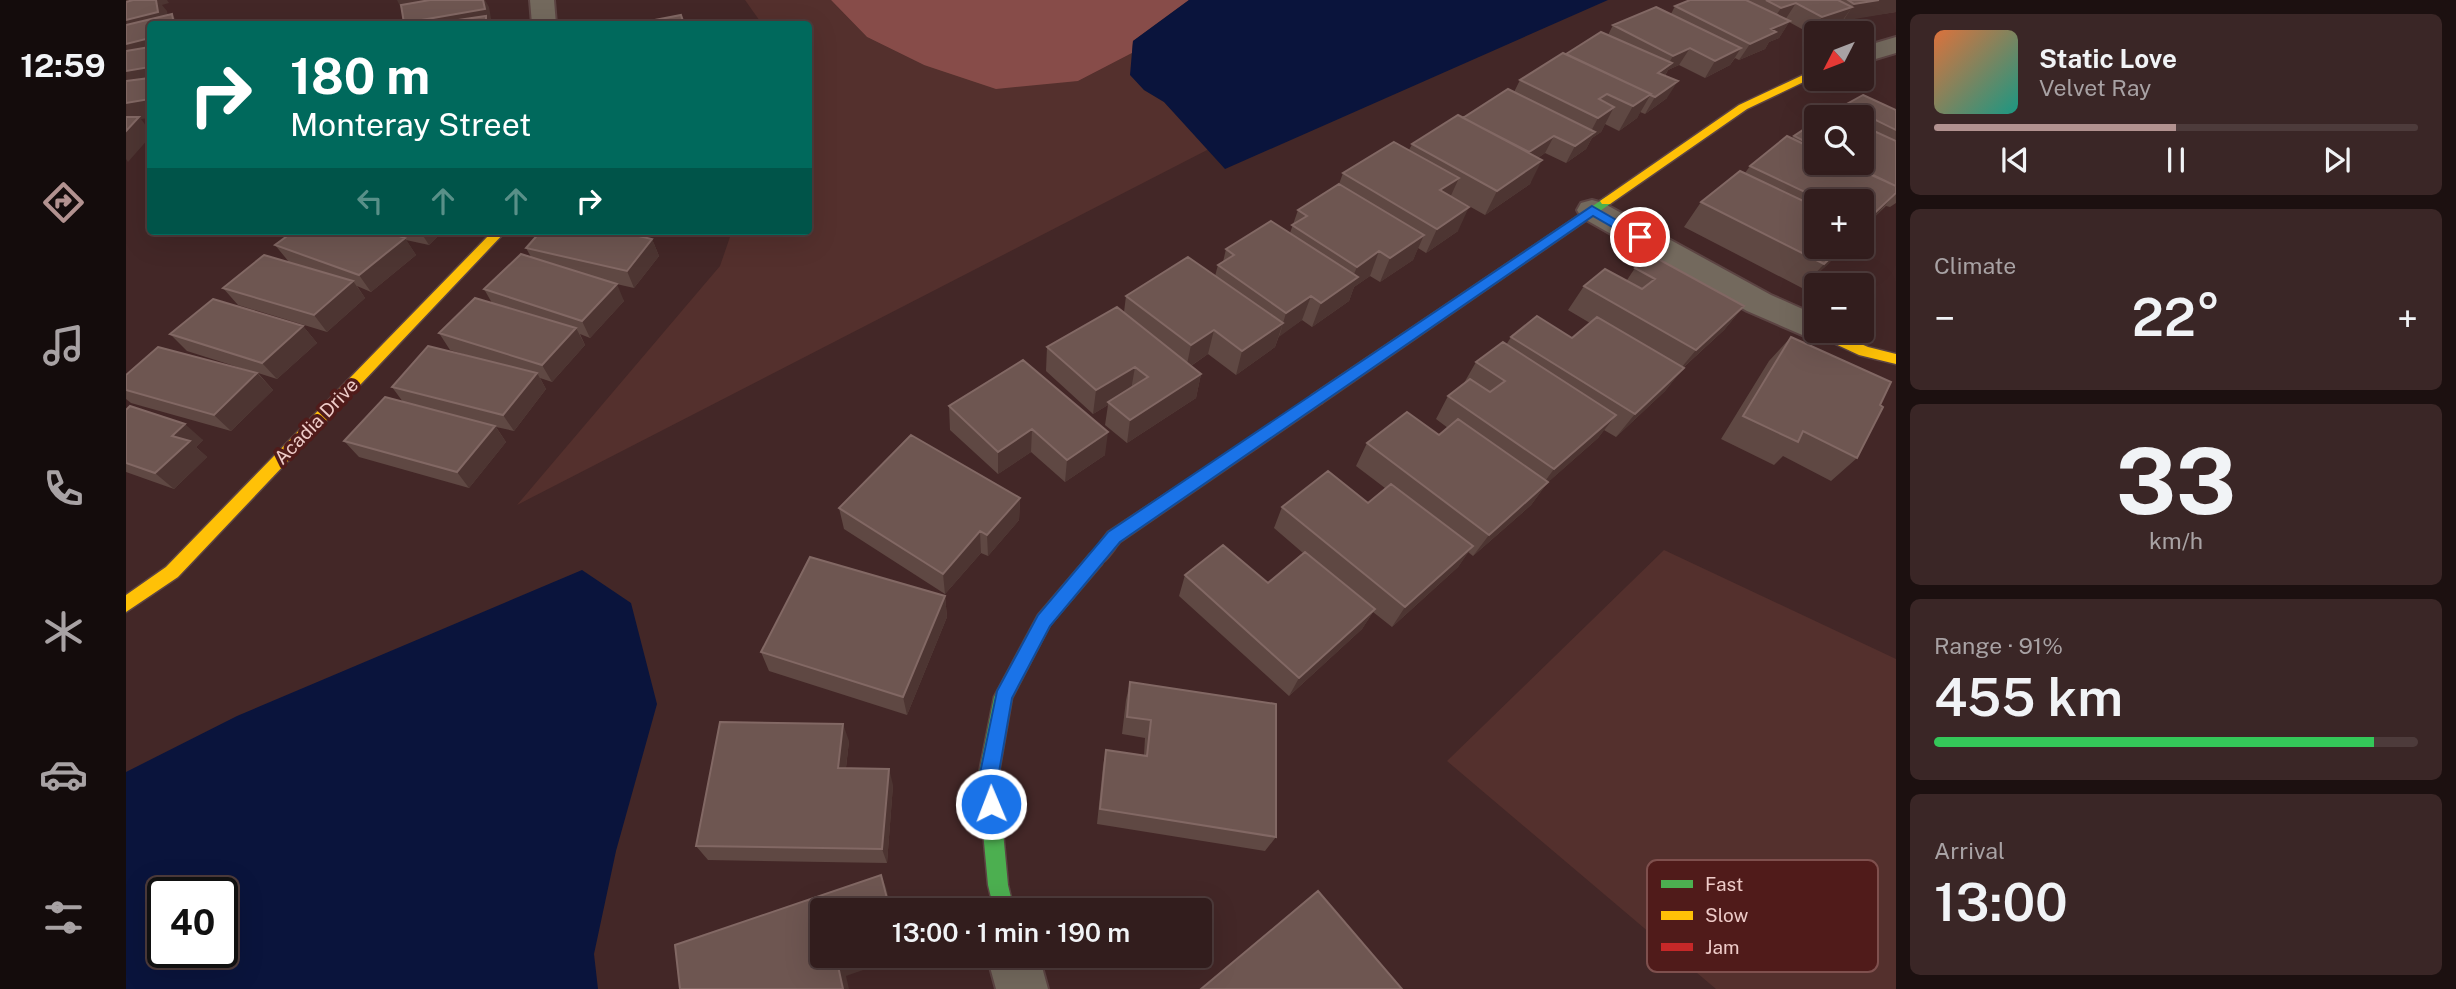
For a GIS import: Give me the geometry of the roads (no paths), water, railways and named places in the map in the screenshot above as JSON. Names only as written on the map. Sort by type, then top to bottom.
[{"type":"street","points":[[542,0],[544,21]]},
{"type":"street","points":[[1874,51],[1896,45]]},
{"type":"street","points":[[1001,898],[989,778],[1003,697],[1044,620],[1114,537],[1743,107],[1804,78]]},
{"type":"street","points":[[1592,210],[1759,303],[1804,324]]},
{"type":"street","name":"Acadia Drive","points":[[126,606],[172,572],[496,235]]},
{"type":"street","points":[[1846,343],[1864,351],[1896,359]]},
{"type":"street","points":[[1016,968],[1022,989]]},
{"type":"water","points":[[1189,0],[1608,0],[1225,169],[1164,102],[1144,90],[1130,75],[1133,41]]},
{"type":"water","points":[[582,570],[631,603],[657,704],[616,851],[594,954],[598,989],[126,989],[126,772],[237,716]]}]
